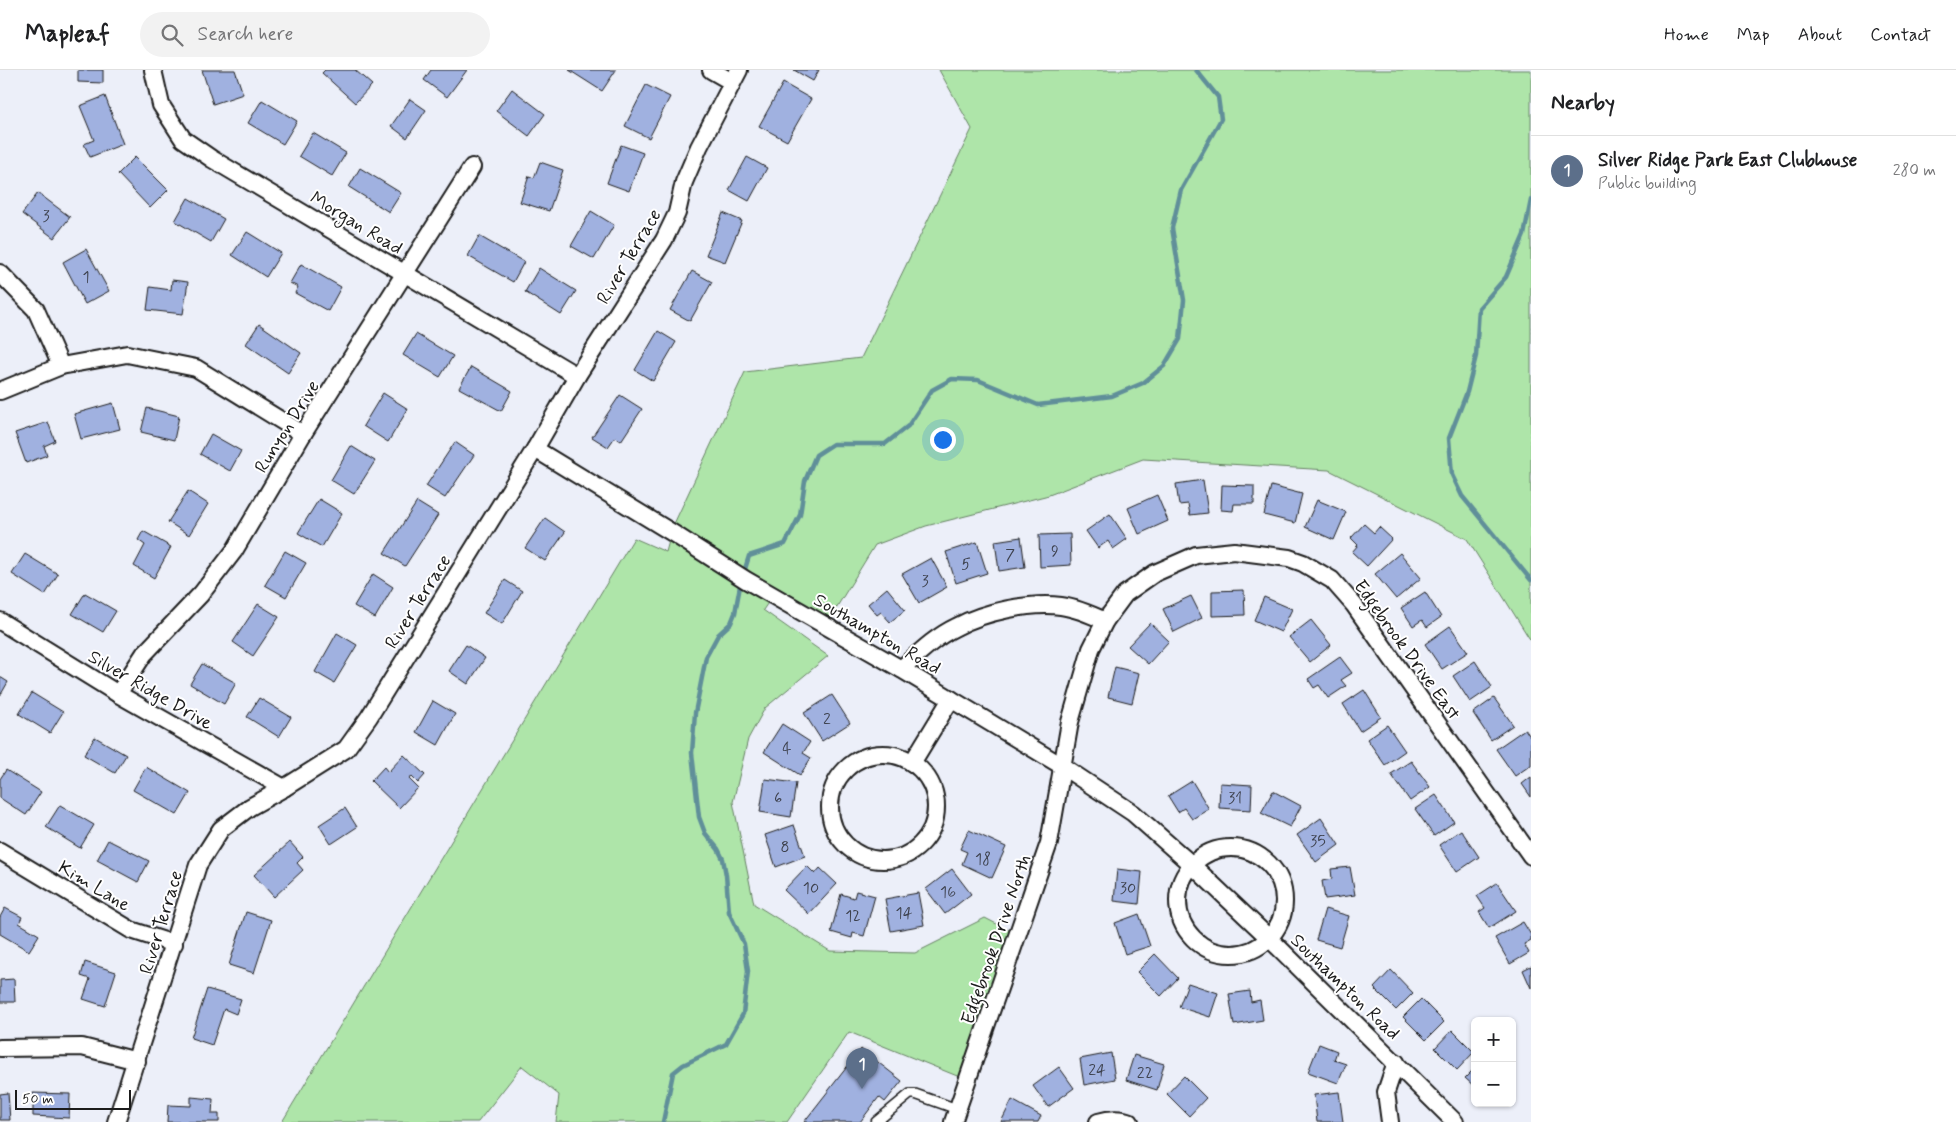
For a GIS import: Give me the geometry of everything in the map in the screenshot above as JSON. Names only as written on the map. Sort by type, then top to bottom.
[{"type":"street","name":"Morgan Road","points":[[153,70],[161,105],[183,139],[212,159],[577,376]]},
{"type":"street","points":[[711,70],[736,76]]},
{"type":"street","name":"River Terrace","points":[[116,1122],[198,865],[221,829],[250,807],[346,749],[369,717],[577,376],[664,240],[677,213],[684,182],[699,147],[736,76]]},
{"type":"street","name":"Runyon Drive","points":[[118,694],[144,654],[201,594],[234,551],[303,434],[472,167]]},
{"type":"street","points":[[0,273],[36,310],[62,366]]},
{"type":"street","points":[[0,391],[62,366],[127,354],[196,368],[303,434]]},
{"type":"street","name":"Southampton Road","points":[[534,449],[746,580],[901,669],[1062,766],[1133,813],[1192,865],[1269,938],[1456,1122]]},
{"type":"street","name":"Edgebrook Drive East","points":[[1062,766],[1070,722],[1091,649],[1104,621],[1125,594],[1155,573],[1196,555],[1234,551],[1289,558],[1303,563],[1332,580],[1354,605],[1531,856]]},
{"type":"street","points":[[901,669],[934,640],[954,627],[991,613],[1042,606],[1061,606],[1084,612],[1104,621]]},
{"type":"street","name":"Silver Ridge Drive","points":[[0,621],[118,694],[284,788]]},
{"type":"street","points":[[912,763],[951,699]]},
{"type":"street","points":[[880,754],[896,756],[912,763],[924,774],[932,788],[936,804],[934,820],[928,835],[917,847],[904,856],[888,860],[872,859],[857,853],[843,843],[834,828],[830,812],[831,795],[838,779],[849,766],[863,758],[880,754]]},
{"type":"street","name":"Edgebrook Drive North","points":[[955,1116],[1049,843],[1062,766]]},
{"type":"street","name":"Southampton Road","points":[[1238,848],[1254,853],[1268,862],[1278,876],[1283,892],[1283,908],[1278,925],[1269,938],[1254,949],[1236,954],[1218,953],[1201,945],[1194,939],[1188,933],[1180,916],[1178,898],[1182,880],[1192,865],[1205,854],[1213,851],[1238,848]]},
{"type":"street","name":"Kim Lane","points":[[0,851],[131,930],[174,944]]},
{"type":"street","points":[[0,1048],[82,1047],[137,1061]]},
{"type":"street","name":"Southampton Road","points":[[1390,1122],[1386,1092],[1396,1062]]},
{"type":"street","points":[[1098,1122],[1106,1119],[1130,1122]]},
{"type":"lane","points":[[876,1122],[910,1094],[915,1094],[955,1116]]},
{"type":"green space","points":[[939,70],[1531,70],[1531,641],[1467,539],[1329,470],[1143,459],[1049,495],[926,526],[875,545],[830,618],[778,588],[763,610],[828,656],[765,708],[748,739],[733,802],[754,904],[830,951],[915,953],[985,918],[1024,938],[967,1080],[849,1032],[787,1122],[556,1122],[559,1095],[522,1066],[478,1122],[282,1122],[634,538],[666,552],[673,526],[745,372],[861,358],[972,129]]},
{"type":"building","points":[[78,70],[103,70],[103,83],[78,82]]},
{"type":"building","points":[[202,70],[235,70],[243,94],[213,104]]},
{"type":"building","points":[[325,70],[355,70],[372,85],[355,103],[322,73]]},
{"type":"building","points":[[431,70],[467,70],[447,97],[424,80]]},
{"type":"building","points":[[569,70],[616,70],[602,91]]},
{"type":"building","points":[[794,70],[819,70],[813,81]]},
{"type":"building","points":[[783,83],[811,99],[787,141],[759,126]]},
{"type":"building","points":[[646,85],[670,97],[649,138],[625,126]]},
{"type":"building","points":[[512,89],[545,114],[529,136],[496,111]]},
{"type":"building","points":[[105,96],[123,144],[90,157],[84,144],[94,140],[80,106]]},
{"type":"building","points":[[410,99],[426,110],[407,138],[391,126]]},
{"type":"building","points":[[262,100],[297,121],[283,144],[248,123]]},
{"type":"building","points":[[313,133],[346,153],[332,176],[299,156]]},
{"type":"building","points":[[621,145],[643,153],[629,191],[607,183]]},
{"type":"building","points":[[135,157],[168,190],[150,208],[118,174]]},
{"type":"building","points":[[747,157],[767,168],[749,201],[729,190]]},
{"type":"building","points":[[540,162],[563,170],[549,211],[520,202],[529,176],[534,178]]},
{"type":"building","points":[[360,168],[401,193],[389,212],[349,187]]},
{"type":"building","points":[[38,193],[70,217],[54,238],[22,214]]},
{"type":"building","points":[[188,198],[224,219],[211,242],[175,221]]},
{"type":"building","points":[[591,211],[614,225],[594,259],[571,246]]},
{"type":"building","points":[[723,213],[742,221],[725,262],[706,255]]},
{"type":"building","points":[[247,232],[281,253],[266,277],[232,255]]},
{"type":"building","points":[[479,236],[524,262],[513,282],[468,256]]},
{"type":"building","points":[[86,249],[109,291],[85,304],[63,262]]},
{"type":"building","points":[[301,264],[341,287],[328,311],[295,293],[298,287],[290,283]]},
{"type":"building","points":[[539,268],[576,291],[561,315],[525,292]]},
{"type":"building","points":[[692,271],[712,282],[690,321],[670,310]]},
{"type":"building","points":[[172,280],[188,282],[183,314],[147,310],[150,287],[171,290]]},
{"type":"building","points":[[259,324],[301,353],[288,373],[246,344]]},
{"type":"building","points":[[658,331],[676,342],[653,381],[635,370]]},
{"type":"building","points":[[416,334],[453,356],[440,377],[403,355]]},
{"type":"building","points":[[471,367],[512,391],[501,411],[459,388]]},
{"type":"building","points":[[383,393],[408,409],[388,442],[363,426]]},
{"type":"building","points":[[620,395],[642,409],[621,441],[615,437],[608,447],[592,437]]},
{"type":"building","points":[[113,403],[120,429],[81,439],[74,414]]},
{"type":"building","points":[[147,408],[179,416],[174,440],[141,432]]},
{"type":"building","points":[[48,422],[55,441],[44,446],[47,455],[26,463],[15,433]]},
{"type":"building","points":[[211,434],[241,451],[230,471],[200,454]]},
{"type":"building","points":[[455,442],[474,455],[445,498],[426,486]]},
{"type":"building","points":[[351,446],[375,461],[354,494],[331,480]]},
{"type":"building","points":[[1203,480],[1208,513],[1190,515],[1188,504],[1179,505],[1176,484]]},
{"type":"building","points":[[1222,485],[1254,486],[1254,504],[1234,504],[1233,511],[1221,510]]},
{"type":"building","points":[[1271,486],[1302,494],[1295,523],[1264,515]]},
{"type":"building","points":[[188,491],[208,504],[189,535],[168,522]]},
{"type":"building","points":[[1157,495],[1168,521],[1139,534],[1128,508]]},
{"type":"building","points":[[319,499],[342,513],[322,547],[298,533]]},
{"type":"building","points":[[1317,500],[1346,512],[1334,540],[1305,527]]},
{"type":"building","points":[[417,502],[438,515],[405,566],[384,553]]},
{"type":"building","points":[[1110,514],[1127,539],[1113,549],[1108,541],[1098,548],[1086,531]]},
{"type":"building","points":[[545,518],[565,532],[545,561],[525,548]]},
{"type":"building","points":[[1364,524],[1374,533],[1379,527],[1392,539],[1367,566],[1352,552],[1358,545],[1351,538]]},
{"type":"building","points":[[143,531],[171,547],[154,578],[134,566],[145,545],[138,540]]},
{"type":"building","points":[[1070,534],[1071,565],[1040,567],[1039,535]]},
{"type":"building","points":[[1021,537],[1025,567],[999,571],[995,541]]},
{"type":"building","points":[[977,542],[987,573],[956,583],[946,552]]},
{"type":"building","points":[[285,551],[306,563],[286,597],[265,585]]},
{"type":"building","points":[[1400,553],[1421,578],[1396,599],[1375,574]]},
{"type":"building","points":[[25,554],[58,574],[45,595],[12,574]]},
{"type":"building","points":[[931,558],[947,587],[919,603],[902,574]]},
{"type":"building","points":[[373,574],[393,587],[375,618],[354,606]]},
{"type":"building","points":[[505,580],[522,591],[502,624],[484,613]]},
{"type":"building","points":[[887,588],[905,610],[890,622],[881,612],[877,615],[868,604]]},
{"type":"building","points":[[1244,590],[1245,615],[1212,616],[1212,591]]},
{"type":"building","points":[[1425,592],[1441,617],[1427,627],[1422,620],[1413,626],[1401,608]]},
{"type":"building","points":[[85,593],[116,611],[103,632],[72,614]]},
{"type":"building","points":[[1191,596],[1202,618],[1174,632],[1163,609]]},
{"type":"building","points":[[1264,597],[1292,609],[1281,632],[1254,620]]},
{"type":"building","points":[[258,604],[279,617],[253,656],[233,642]]},
{"type":"building","points":[[1311,620],[1331,645],[1310,662],[1289,637]]},
{"type":"building","points":[[1150,623],[1169,641],[1148,664],[1128,646]]},
{"type":"building","points":[[1450,626],[1468,652],[1442,669],[1425,644]]},
{"type":"building","points":[[337,633],[357,645],[334,683],[315,672]]},
{"type":"building","points":[[466,645],[485,658],[468,684],[449,671]]},
{"type":"building","points":[[1340,657],[1352,673],[1341,680],[1346,686],[1328,698],[1319,685],[1314,688],[1308,679]]},
{"type":"building","points":[[1475,661],[1492,687],[1470,702],[1453,676]]},
{"type":"building","points":[[202,664],[236,683],[224,704],[190,684]]},
{"type":"building","points":[[1115,667],[1139,673],[1132,703],[1108,697]]},
{"type":"building","points":[[0,677],[8,682],[0,696]]},
{"type":"building","points":[[1364,690],[1381,717],[1360,731],[1343,704]]},
{"type":"building","points":[[32,693],[63,712],[50,733],[19,714]]},
{"type":"building","points":[[832,695],[850,723],[822,741],[804,713]]},
{"type":"building","points":[[259,698],[291,717],[279,737],[247,717]]},
{"type":"building","points":[[1494,698],[1513,725],[1491,740],[1473,713]]},
{"type":"building","points":[[433,701],[455,714],[438,745],[416,732]]},
{"type":"building","points":[[782,724],[810,742],[803,753],[811,758],[800,775],[764,752]]},
{"type":"building","points":[[1387,725],[1405,751],[1385,765],[1367,739]]},
{"type":"building","points":[[1525,729],[1531,738],[1531,765],[1515,776],[1496,749]]},
{"type":"building","points":[[95,737],[126,755],[115,773],[84,755]]},
{"type":"building","points":[[404,755],[425,775],[418,783],[412,777],[409,779],[418,788],[399,808],[371,781],[384,767],[388,772]]},
{"type":"building","points":[[1411,761],[1430,787],[1410,801],[1391,774]]},
{"type":"building","points":[[146,767],[190,793],[177,815],[133,790]]},
{"type":"building","points":[[6,770],[41,792],[26,815],[0,798],[0,779]]},
{"type":"building","points":[[1531,777],[1531,797],[1522,784]]},
{"type":"building","points":[[765,779],[796,783],[791,817],[760,812]]},
{"type":"building","points":[[1192,781],[1209,809],[1192,819],[1184,808],[1178,812],[1168,796]]},
{"type":"building","points":[[1220,783],[1252,785],[1251,810],[1219,808]]},
{"type":"building","points":[[1273,791],[1301,806],[1290,827],[1261,813]]},
{"type":"building","points":[[1436,795],[1454,822],[1434,836],[1415,809]]},
{"type":"building","points":[[60,805],[94,825],[80,848],[46,827]]},
{"type":"building","points":[[345,808],[357,827],[331,844],[319,825]]},
{"type":"building","points":[[1321,818],[1339,845],[1316,862],[1297,835]]},
{"type":"building","points":[[794,825],[805,856],[776,867],[765,835]]},
{"type":"building","points":[[969,830],[1006,847],[992,878],[962,864],[967,852],[960,849]]},
{"type":"building","points":[[1461,830],[1479,857],[1457,872],[1439,845]]},
{"type":"building","points":[[108,840],[149,861],[138,882],[97,860]]},
{"type":"building","points":[[290,842],[303,857],[297,863],[303,870],[274,897],[254,875]]},
{"type":"building","points":[[807,866],[815,874],[820,868],[837,884],[809,914],[784,890]]},
{"type":"building","points":[[1350,867],[1355,895],[1325,899],[1322,881],[1332,879],[1331,869]]},
{"type":"building","points":[[952,869],[971,894],[945,914],[926,889]]},
{"type":"building","points":[[1117,869],[1142,872],[1139,904],[1114,901]]},
{"type":"building","points":[[1497,883],[1516,911],[1489,928],[1479,912],[1485,908],[1477,896]]},
{"type":"building","points":[[856,891],[875,896],[864,936],[853,933],[852,938],[831,932],[841,894],[854,898]]},
{"type":"building","points":[[918,893],[924,925],[891,931],[885,899]]},
{"type":"building","points":[[5,908],[22,917],[19,923],[39,935],[29,951],[0,934],[0,917]]},
{"type":"building","points":[[1325,909],[1349,916],[1340,947],[1316,940]]},
{"type":"building","points":[[246,912],[271,920],[254,973],[229,965]]},
{"type":"building","points":[[1139,914],[1150,946],[1125,954],[1115,923]]},
{"type":"building","points":[[1523,922],[1531,935],[1531,940],[1524,944],[1529,953],[1510,964],[1495,938]]},
{"type":"building","points":[[1155,954],[1178,978],[1161,996],[1137,972]]},
{"type":"building","points":[[85,962],[116,972],[105,1006],[83,999],[90,979],[81,976]]},
{"type":"building","points":[[1531,966],[1531,988],[1523,970]]},
{"type":"building","points":[[1391,970],[1413,993],[1396,1010],[1374,988]]},
{"type":"building","points":[[14,979],[15,1002],[0,1002],[0,980]]},
{"type":"building","points":[[1188,983],[1218,993],[1210,1017],[1179,1007]]},
{"type":"building","points":[[207,989],[241,999],[236,1014],[224,1009],[212,1045],[191,1038]]},
{"type":"building","points":[[1250,991],[1251,1002],[1260,1000],[1263,1020],[1234,1025],[1229,994]]},
{"type":"building","points":[[1421,999],[1444,1022],[1426,1040],[1403,1017]]},
{"type":"building","points":[[1452,1030],[1471,1049],[1471,1055],[1457,1070],[1435,1048]]},
{"type":"building","points":[[1319,1044],[1337,1051],[1334,1060],[1346,1064],[1338,1083],[1308,1072]]},
{"type":"building","points":[[861,1049],[902,1081],[885,1102],[879,1097],[860,1122],[804,1122]]},
{"type":"building","points":[[1111,1053],[1115,1079],[1084,1085],[1080,1059]]},
{"type":"building","points":[[1134,1055],[1164,1064],[1157,1090],[1126,1080]]},
{"type":"building","points":[[1059,1067],[1074,1088],[1048,1107],[1033,1086]]},
{"type":"building","points":[[1471,1072],[1471,1083],[1465,1078]]},
{"type":"building","points":[[1184,1076],[1206,1098],[1189,1116],[1167,1094]]},
{"type":"building","points":[[1339,1092],[1343,1122],[1317,1122],[1314,1095]]},
{"type":"building","points":[[8,1093],[10,1120],[0,1120],[0,1094]]},
{"type":"building","points":[[33,1093],[70,1094],[69,1118],[33,1116]]},
{"type":"building","points":[[191,1097],[213,1099],[212,1114],[219,1114],[219,1122],[167,1122],[168,1105],[191,1106]]},
{"type":"building","points":[[1012,1100],[1041,1116],[1038,1122],[1001,1122]]},
{"type":"waterway","points":[[745,569],[749,556],[785,544],[800,515],[805,481],[816,455],[833,444],[885,444],[908,426],[932,390],[952,379],[978,380],[1038,405],[1112,396],[1143,383],[1164,366],[1180,339],[1184,300],[1172,228],[1181,190],[1221,119],[1218,97],[1196,70]]},
{"type":"waterway","points":[[1531,200],[1524,235],[1506,277],[1479,308],[1476,356],[1467,392],[1449,438],[1452,475],[1462,496],[1531,580]]},
{"type":"waterway","points":[[663,1122],[673,1073],[683,1065],[726,1044],[743,1014],[748,971],[744,944],[729,912],[723,859],[718,849],[705,833],[699,817],[692,753],[695,713],[706,657],[718,635],[731,623],[735,613],[740,586]]},
{"type":"place","name":"Silver Ridge Park East Clubhouse","points":[[862,1089]]}]
